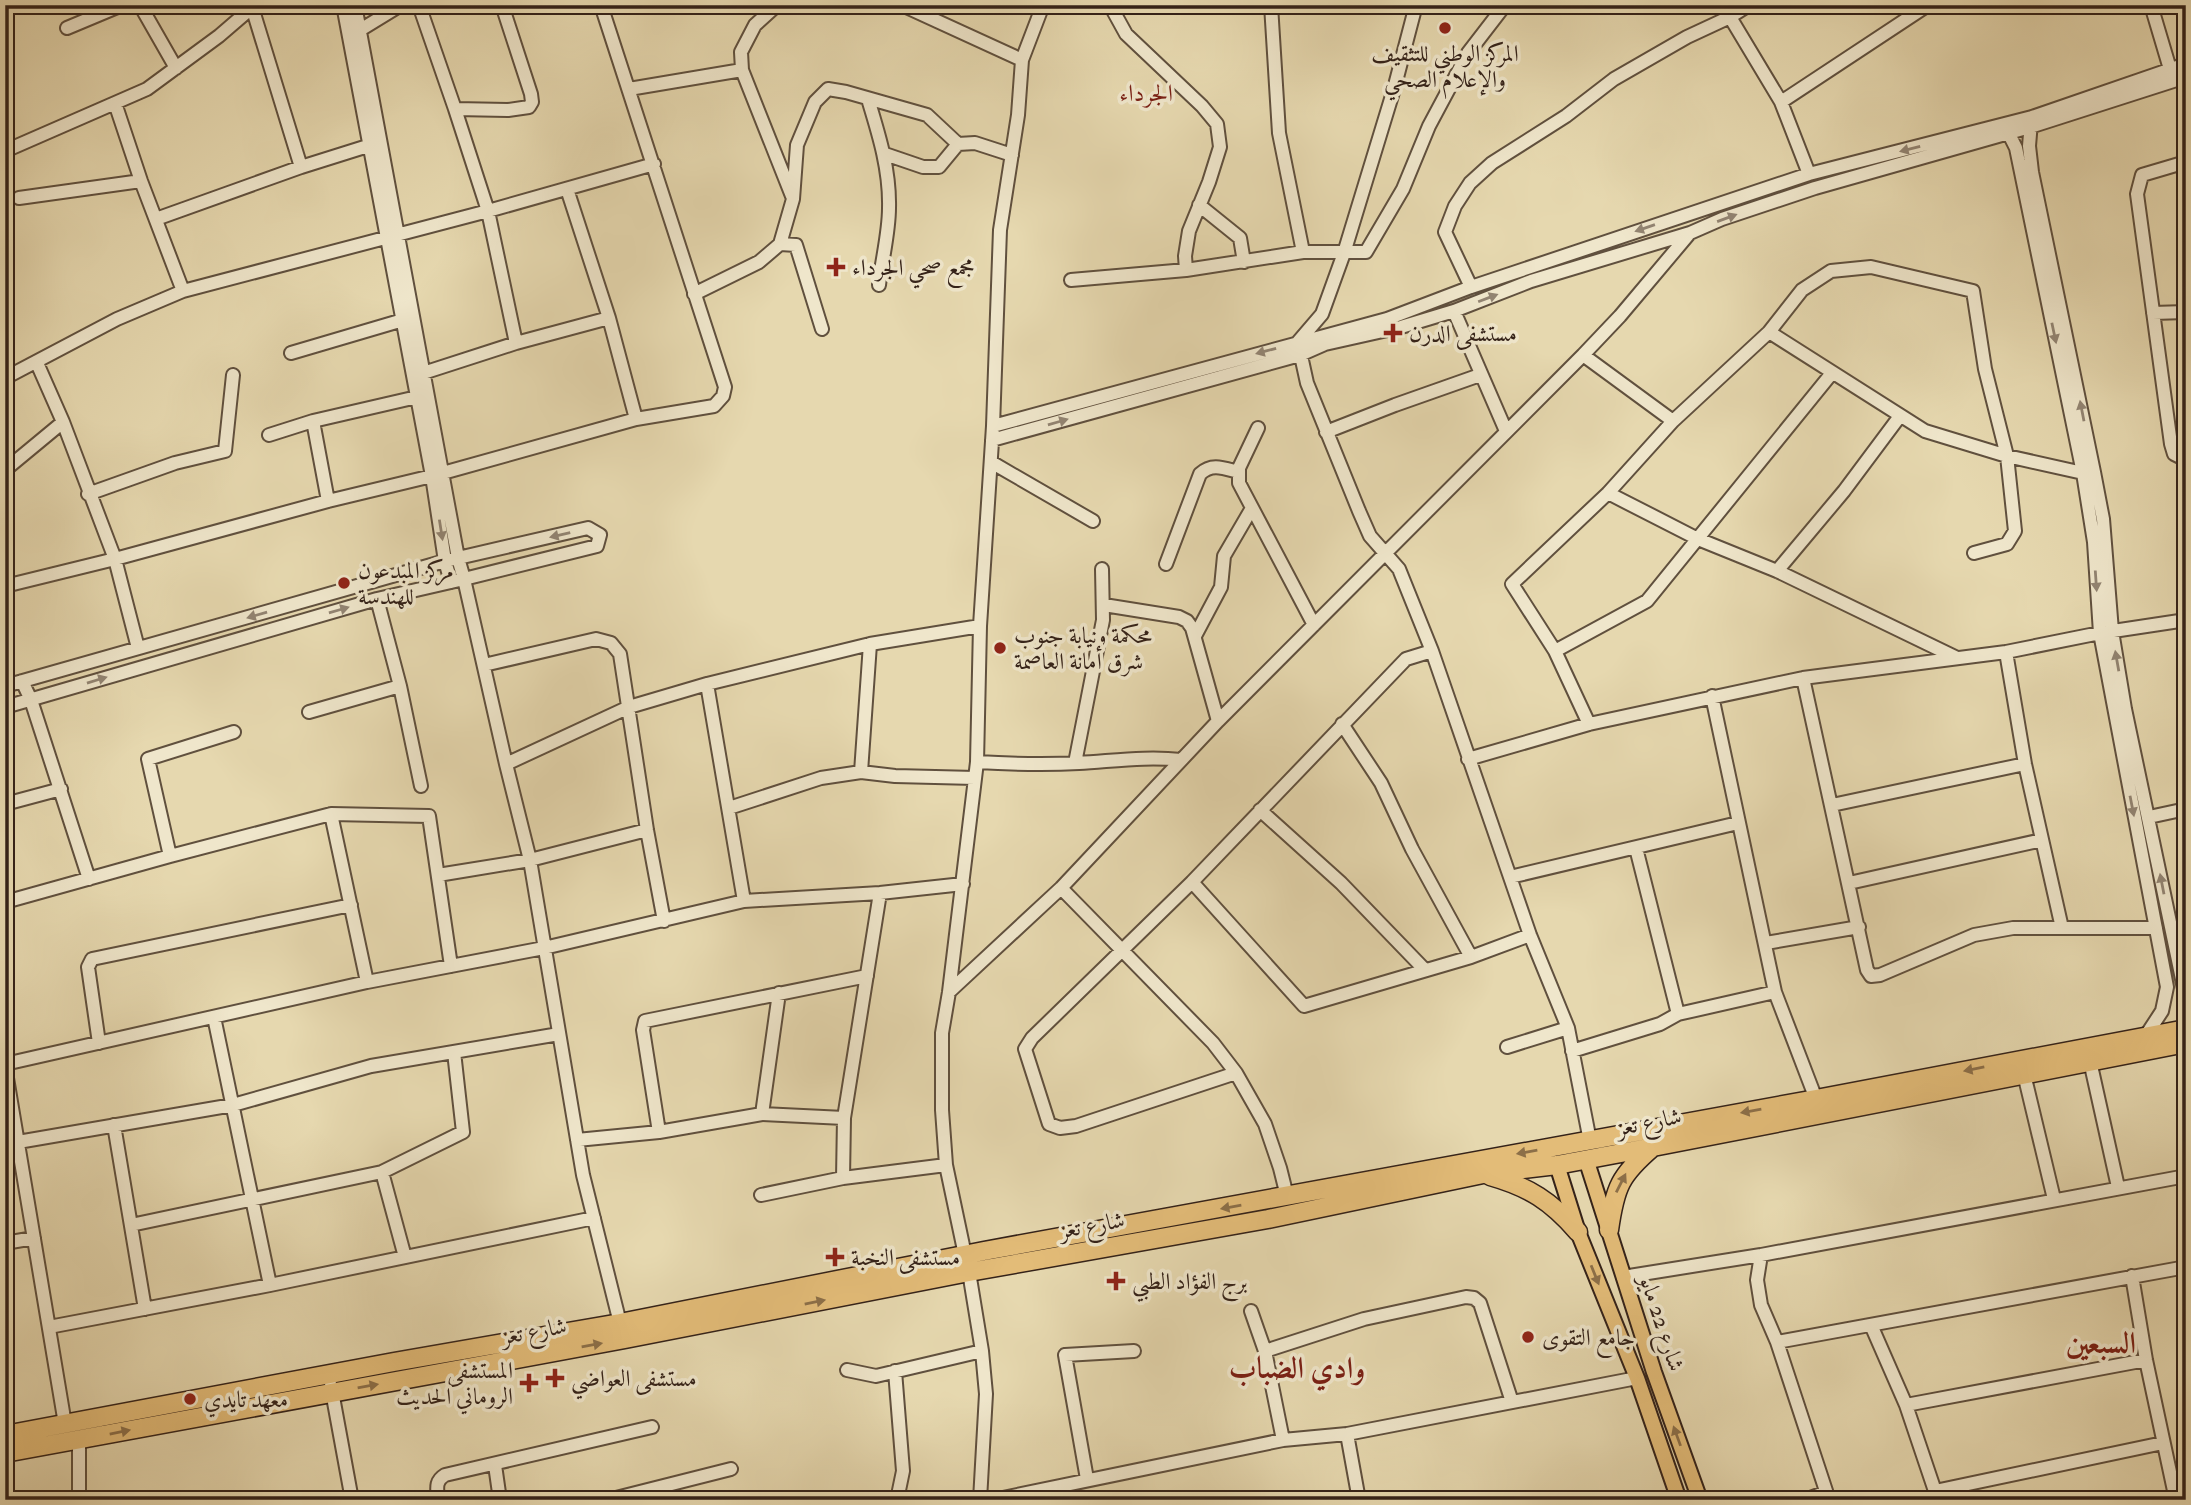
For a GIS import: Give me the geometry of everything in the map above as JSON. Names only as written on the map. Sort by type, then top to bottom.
[{"type":"highway","name":"شارع تعز","points":[[5,1435],[638,1336],[1287,1196],[2186,1029]]},
{"type":"highway","name":"شارع تعز","points":[[5,1453],[79,1440],[331,1383],[621,1323],[967,1263],[1268,1219],[1483,1174],[1557,1165],[2186,1043]]},
{"type":"highway","points":[[1609,1230],[1613,1198],[1623,1175],[1653,1147]]},
{"type":"highway","points":[[1483,1174],[1534,1192],[1560,1212],[1578,1232]]},
{"type":"highway","points":[[1264,1201],[1268,1219]]},
{"type":"main road","name":"شارع 22 مايو","points":[[1586,1159],[1654,1372],[1700,1500]]},
{"type":"main road","name":"شارع 22 مايو","points":[[1557,1165],[1578,1232],[1637,1378],[1679,1500]]},
{"type":"main road","points":[[1637,1378],[1654,1372]]},
{"type":"street","points":[[66,29],[122,5]]},
{"type":"street","points":[[140,5],[176,68]]},
{"type":"street","points":[[343,5],[354,34],[452,560],[484,665],[530,860],[577,1140],[621,1323]]},
{"type":"street","points":[[355,5],[354,34],[371,145],[393,235],[403,320],[418,375],[417,397],[437,475]]},
{"type":"street","points":[[354,34],[401,5]]},
{"type":"street","points":[[419,5],[488,211],[516,343]]},
{"type":"street","points":[[455,109],[508,110],[529,107],[532,102],[502,5]]},
{"type":"street","points":[[5,586],[437,475],[636,419],[714,406],[723,396],[725,387],[601,5]]},
{"type":"street","points":[[777,5],[755,25],[741,52],[742,70],[793,199]]},
{"type":"street","points":[[902,5],[1022,60]]},
{"type":"street","points":[[979,1500],[986,1394],[982,1351],[967,1263],[946,1165],[942,1110],[942,1033],[977,762],[980,626],[993,426],[1000,230],[1018,115],[1022,60],[1043,5]]},
{"type":"street","points":[[1110,5],[1126,34],[1202,106],[1217,124],[1220,147],[1189,231],[1185,256],[1186,271]]},
{"type":"street","points":[[1271,5],[1279,133],[1303,251]]},
{"type":"street","points":[[1416,5],[1394,89],[1344,253],[1322,314],[1299,348],[1307,383],[1370,536],[1399,569],[1432,651],[1530,934],[1568,1028],[1590,1141]]},
{"type":"street","points":[[1071,279],[1186,271],[1303,251],[1366,252],[1402,189],[1429,125],[1468,53],[1505,5]]},
{"type":"street","points":[[1471,287],[1445,232],[1455,206],[1470,183],[1492,163],[1566,116],[1614,79],[1749,5]]},
{"type":"street","points":[[1781,102],[1928,5]]},
{"type":"street","points":[[2151,5],[2170,69]]},
{"type":"street","points":[[5,151],[148,89],[219,36],[253,6],[301,167]]},
{"type":"street","points":[[1730,17],[1781,102],[1809,174]]},
{"type":"street","points":[[2031,122],[2186,65]]},
{"type":"street","points":[[629,89],[742,70]]},
{"type":"street","points":[[993,426],[1299,348],[1401,327],[1454,311],[1531,281],[1690,233],[1722,219],[1815,188],[2186,77]]},
{"type":"street","points":[[694,294],[759,261],[780,244],[793,199],[797,145],[815,102],[828,89],[927,114],[958,144]]},
{"type":"street","points":[[868,99],[885,154],[890,210],[879,285]]},
{"type":"street","points":[[115,103],[183,291]]},
{"type":"street","points":[[2031,122],[2029,146],[2032,172],[2103,519],[2106,632],[2149,817],[2186,998]]},
{"type":"street","points":[[992,440],[1299,348],[1471,287],[1809,174],[2007,129]]},
{"type":"street","points":[[2007,129],[2016,148],[2083,474],[2106,632],[2167,987],[2162,1011],[2145,1037]]},
{"type":"street","points":[[885,154],[923,167],[939,167],[958,144],[975,143],[1012,155]]},
{"type":"street","points":[[156,219],[371,145]]},
{"type":"street","points":[[2186,162],[2142,176],[2137,194],[2171,444],[2174,454],[2186,460]]},
{"type":"street","points":[[5,378],[117,319],[183,291],[488,211],[654,164]]},
{"type":"street","points":[[19,198],[141,181]]},
{"type":"street","points":[[567,189],[609,318],[636,419]]},
{"type":"street","points":[[1199,205],[1240,238],[1244,262]]},
{"type":"street","points":[[949,992],[1061,888],[1218,721],[1583,355],[1620,316],[1690,233],[1688,215]]},
{"type":"street","points":[[780,244],[796,245],[822,329]]},
{"type":"street","points":[[1589,724],[1555,651],[1512,584],[1608,494],[1673,421],[1769,332],[1802,290],[1831,271],[1871,267],[1973,291],[1984,369],[2007,456],[2015,531],[2007,544],[1974,553]]},
{"type":"street","points":[[1454,311],[1506,431]]},
{"type":"street","points":[[2153,313],[2186,312]]},
{"type":"street","points":[[418,375],[516,343],[609,318]]},
{"type":"street","points":[[291,353],[403,320]]},
{"type":"street","points":[[1769,332],[1925,431],[2007,456],[2083,474]]},
{"type":"street","points":[[1583,355],[1673,421]]},
{"type":"street","points":[[37,363],[63,422],[115,559],[138,648]]},
{"type":"street","points":[[1555,651],[1647,601],[1832,373]]},
{"type":"street","points":[[1326,432],[1480,375]]},
{"type":"street","points":[[89,494],[174,463],[225,451],[233,376]]},
{"type":"street","points":[[269,435],[313,421],[417,397]]},
{"type":"street","points":[[1777,571],[1844,491],[1900,415]]},
{"type":"street","points":[[313,421],[328,501]]},
{"type":"street","points":[[5,470],[63,422]]},
{"type":"street","points":[[1258,428],[1238,472],[1239,483],[1314,625]]},
{"type":"street","points":[[991,463],[1093,522]]},
{"type":"street","points":[[1166,564],[1200,474],[1215,467],[1238,472]]},
{"type":"street","points":[[1608,494],[1698,539],[1777,571],[1957,658]]},
{"type":"street","points":[[1195,636],[1222,587],[1224,556],[1252,508]]},
{"type":"street","points":[[5,686],[452,560],[588,528],[600,535],[597,546],[377,599],[5,707]]},
{"type":"street","points":[[1075,763],[1099,649],[1104,605],[1102,569]]},
{"type":"street","points":[[377,599],[400,686],[421,786]]},
{"type":"street","points":[[1104,605],[1182,618],[1190,624],[1218,721]]},
{"type":"street","points":[[1468,759],[1589,724],[1803,678],[2006,652],[2106,632],[2186,620]]},
{"type":"street","points":[[506,764],[629,707],[707,684],[870,644],[980,626]]},
{"type":"street","points":[[484,665],[596,639],[611,643],[620,654],[664,921]]},
{"type":"street","points":[[861,772],[870,644]]},
{"type":"street","points":[[1236,1073],[1076,1126],[1060,1128],[1049,1124],[1025,1049],[1032,1038],[1192,882],[1406,659],[1432,651]]},
{"type":"street","points":[[2006,652],[2025,764],[2062,928]]},
{"type":"street","points":[[1803,678],[1867,970],[1871,976],[1880,975],[1975,935],[2013,928],[2157,928]]},
{"type":"street","points":[[22,681],[31,700],[89,879]]},
{"type":"street","points":[[707,684],[744,901]]},
{"type":"street","points":[[309,712],[400,686]]},
{"type":"street","points":[[1712,696],[1775,992],[1816,1099]]},
{"type":"street","points":[[1342,724],[1381,783],[1412,849],[1471,957]]},
{"type":"street","points":[[170,856],[148,759],[234,732]]},
{"type":"street","points":[[977,762],[1075,763],[1142,757],[1181,760]]},
{"type":"street","points":[[1832,805],[2025,764]]},
{"type":"street","points":[[729,808],[821,778],[861,772],[895,776],[975,778]]},
{"type":"street","points":[[5,804],[61,789]]},
{"type":"street","points":[[2149,817],[2186,809]]},
{"type":"street","points":[[1261,810],[1341,883],[1425,970]]},
{"type":"street","points":[[331,814],[367,982]]},
{"type":"street","points":[[5,902],[331,814],[429,816],[452,966]]},
{"type":"street","points":[[1510,877],[1738,823]]},
{"type":"street","points":[[438,875],[530,860],[647,830]]},
{"type":"street","points":[[1850,883],[2042,840]]},
{"type":"street","points":[[1636,848],[1678,1014]]},
{"type":"street","points":[[1192,882],[1304,1006],[1471,957],[1530,934]]},
{"type":"street","points":[[65,1424],[5,1065],[367,982],[544,948],[744,901],[963,884]]},
{"type":"street","points":[[1061,888],[1213,1043],[1236,1073],[1265,1124],[1287,1196]]},
{"type":"street","points":[[843,1178],[844,1118],[880,892]]},
{"type":"street","points":[[99,1043],[88,967],[92,959],[351,905]]},
{"type":"street","points":[[1766,943],[1859,926]]},
{"type":"street","points":[[659,1132],[643,1030],[645,1021],[867,976]]},
{"type":"street","points":[[2167,987],[2182,985]]},
{"type":"street","points":[[1572,1051],[1660,1024],[1678,1014],[1775,992]]},
{"type":"street","points":[[762,1114],[779,993]]},
{"type":"street","points":[[214,1017],[270,1285]]},
{"type":"street","points":[[1507,1047],[1568,1028]]},
{"type":"street","points":[[18,1142],[233,1105],[371,1066],[559,1034]]},
{"type":"street","points":[[131,1225],[382,1172],[463,1132],[454,1052]]},
{"type":"street","points":[[2090,1061],[2118,1187]]},
{"type":"street","points":[[2024,1074],[2054,1199]]},
{"type":"street","points":[[577,1140],[659,1132],[762,1114],[844,1118]]},
{"type":"street","points":[[114,1125],[145,1309]]},
{"type":"street","points":[[761,1195],[843,1178],[946,1165]]},
{"type":"street","points":[[382,1172],[405,1257]]},
{"type":"street","points":[[1623,1277],[1761,1255],[2186,1176]]},
{"type":"street","points":[[48,1327],[270,1285],[594,1217]]},
{"type":"street","points":[[5,1243],[34,1238]]},
{"type":"street","points":[[1761,1255],[1756,1280],[1761,1306],[1777,1342],[1828,1496],[1805,1500]]},
{"type":"street","points":[[1777,1342],[2186,1267]]},
{"type":"street","points":[[2132,1276],[2146,1360],[2176,1500]]},
{"type":"street","points":[[1265,1351],[1364,1319],[1474,1297],[1480,1303],[1512,1402]]},
{"type":"street","points":[[1251,1311],[1265,1351],[1283,1440]]},
{"type":"street","points":[[1871,1325],[1906,1405],[1936,1495],[2163,1443]]},
{"type":"street","points":[[847,1370],[876,1376],[982,1351]]},
{"type":"street","points":[[1087,1479],[1065,1355],[1134,1351]]},
{"type":"street","points":[[1906,1405],[2146,1360]]},
{"type":"street","points":[[895,1371],[903,1471],[897,1500]]},
{"type":"street","points":[[993,1500],[1283,1440],[1347,1434],[1637,1378]]},
{"type":"street","points":[[331,1383],[352,1500]]},
{"type":"street","points":[[438,1500],[436,1485],[439,1478],[445,1475],[652,1427]]},
{"type":"street","points":[[1347,1434],[1359,1500]]},
{"type":"street","points":[[79,1440],[79,1500]]},
{"type":"street","points":[[495,1465],[500,1500]]},
{"type":"street","points":[[608,1500],[731,1469]]},
{"type":"place","name":"المركز الوطني للتثقيف والإعلام الصحي","points":[[1445,28]]},
{"type":"place","name":"مجمع صحي الجرداء","points":[[836,267]]},
{"type":"place","name":"مستشفى الدرن","points":[[1393,333]]},
{"type":"place","name":"مركز المبدعون للهندسة","points":[[344,583]]},
{"type":"place","name":"محكمة ونيابة جنوب شرق أمانة العاصمة","points":[[1000,648]]},
{"type":"place","name":"مستشفى النخبة","points":[[835,1257]]},
{"type":"place","name":"برج الفؤاد الطبي","points":[[1116,1281]]},
{"type":"place","name":"جامع التقوى","points":[[1528,1337]]},
{"type":"place","name":"مستشفى العواضي","points":[[555,1378]]},
{"type":"place","name":"المستشفى الروماني الحديث","points":[[529,1383]]},
{"type":"place","name":"معهد تايدي","points":[[190,1399]]},
{"type":"district","name":"الجرداء","points":[[1146,93]]},
{"type":"district","name":"السبعين","points":[[2101,1343]]},
{"type":"district","name":"وادي الضباب","points":[[1297,1368]]}]
